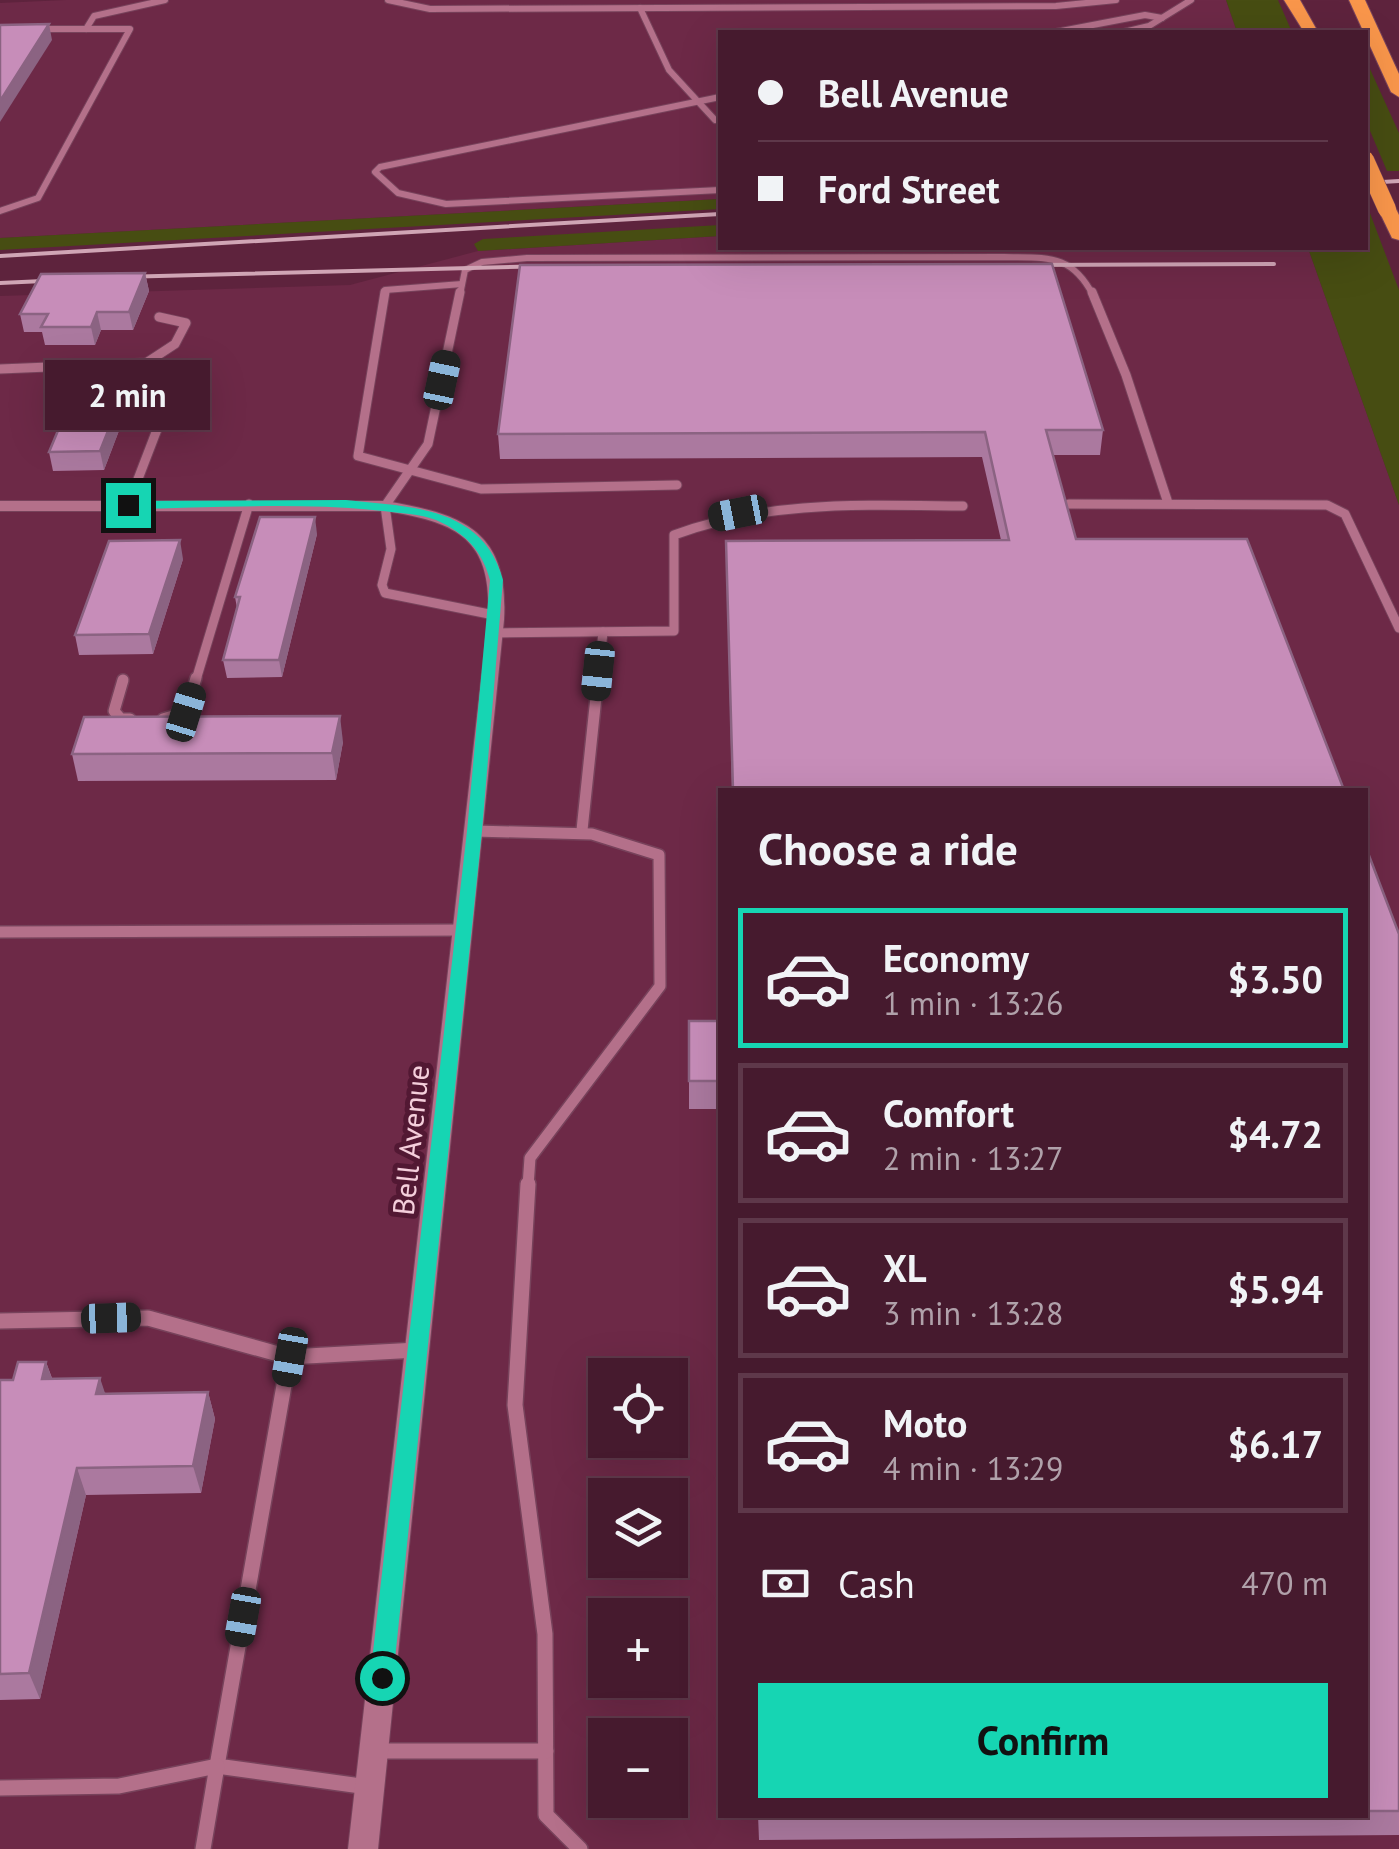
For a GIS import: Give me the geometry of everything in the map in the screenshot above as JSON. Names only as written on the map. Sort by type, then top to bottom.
[{"type":"highway","points":[[1292,0],[1311,30]]},
{"type":"highway","points":[[1300,0],[1311,30]]},
{"type":"highway","points":[[1357,0],[1399,92]]},
{"type":"highway","points":[[1376,0],[1387,62]]},
{"type":"highway","points":[[1368,167],[1399,234]]},
{"type":"street","name":"Bell Avenue","points":[[0,506],[385,506],[441,518],[478,540],[491,559],[496,580],[494,624],[474,831],[363,1849]]},
{"type":"lane","points":[[86,28],[94,16],[165,0]]},
{"type":"lane","points":[[388,0],[430,8],[1056,6],[1116,0]]},
{"type":"lane","points":[[1152,29],[1190,0]]},
{"type":"lane","points":[[640,8],[652,46],[694,102],[718,120]]},
{"type":"lane","points":[[1066,30],[1145,15],[1162,18]]},
{"type":"lane","points":[[0,211],[38,198],[130,29],[28,29]]},
{"type":"lane","points":[[718,97],[434,152],[380,167],[375,172],[398,193],[446,204],[718,190]]},
{"type":"lane","points":[[963,506],[767,508],[710,519],[674,535],[674,630],[603,632],[494,624],[385,594],[382,585],[391,549],[385,506],[428,444],[466,270],[482,262],[527,258],[1004,257],[1070,263],[1086,275],[1101,308],[1168,503]]},
{"type":"lane","points":[[462,284],[385,290],[358,456],[481,489],[677,485]]},
{"type":"lane","points":[[0,369],[146,362],[174,344],[186,322],[159,318]]},
{"type":"lane","points":[[128,505],[158,427]]},
{"type":"lane","points":[[156,719],[174,719],[186,712],[249,504]]},
{"type":"lane","points":[[1069,504],[1327,504],[1345,514],[1399,628]]},
{"type":"lane","points":[[582,830],[603,632]]},
{"type":"lane","points":[[122,680],[114,711],[121,719],[139,719]]},
{"type":"lane","points":[[474,831],[582,830],[627,839],[658,855],[660,986],[530,1158],[514,1405],[545,1634],[546,1815],[580,1849]]},
{"type":"lane","points":[[0,932],[464,930]]},
{"type":"lane","points":[[0,1321],[148,1318],[290,1357],[418,1350]]},
{"type":"lane","points":[[204,1849],[290,1357]]},
{"type":"lane","points":[[374,1751],[546,1751]]},
{"type":"lane","points":[[0,1788],[119,1786],[216,1766],[370,1787]]},
{"type":"shaded area","points":[[1226,0],[1236,30],[718,30],[718,199],[0,238],[0,3]]},
{"type":"shaded area","points":[[718,236],[718,250],[1309,250],[1399,505],[1399,1849],[0,1849],[0,296],[350,285],[478,251]]},
{"type":"green space","points":[[1226,0],[1278,0],[1291,30],[1236,30]]},
{"type":"green space","points":[[1368,65],[1399,133],[1399,171],[1387,171],[1368,126]]},
{"type":"green space","points":[[718,199],[718,209],[0,250],[0,238]]},
{"type":"green space","points":[[1368,208],[1399,290],[1399,505],[1309,250],[1368,250]]},
{"type":"green space","points":[[718,225],[718,236],[478,251],[474,244],[483,239]]},
{"type":"building","points":[[49,24],[0,101],[0,25]]},
{"type":"building","points":[[1052,264],[1103,430],[1046,430],[1076,539],[1247,539],[1343,788],[733,788],[726,541],[1009,540],[985,432],[498,434],[520,265]]},
{"type":"building","points":[[145,273],[129,312],[97,312],[91,327],[41,327],[48,314],[20,314],[41,274]]},
{"type":"building","points":[[120,401],[100,451],[49,452],[70,402]]},
{"type":"building","points":[[260,517],[315,517],[279,660],[223,660],[240,597],[235,597]]},
{"type":"building","points":[[180,540],[149,634],[75,635],[109,541]]},
{"type":"building","points":[[340,716],[332,753],[72,754],[84,717]]},
{"type":"building","points":[[1368,853],[1399,934],[1399,1811],[1368,1811]]},
{"type":"building","points":[[689,1021],[718,1021],[718,1081],[689,1081]]},
{"type":"building","points":[[18,1362],[46,1362],[42,1379],[100,1378],[96,1394],[208,1392],[193,1466],[77,1468],[29,1673],[0,1674],[0,1380],[13,1380]]},
{"type":"railway","points":[[1368,183],[1399,181]]},
{"type":"railway","points":[[0,256],[718,214]]},
{"type":"railway","points":[[1025,265],[1274,264]]},
{"type":"railway","points":[[120,277],[550,266]]},
{"type":"railway","points":[[0,283],[65,280]]},
{"type":"route","points":[[128,505],[346,504],[418,512],[441,518],[478,540],[491,559],[496,580],[474,831],[382,1678]]}]
